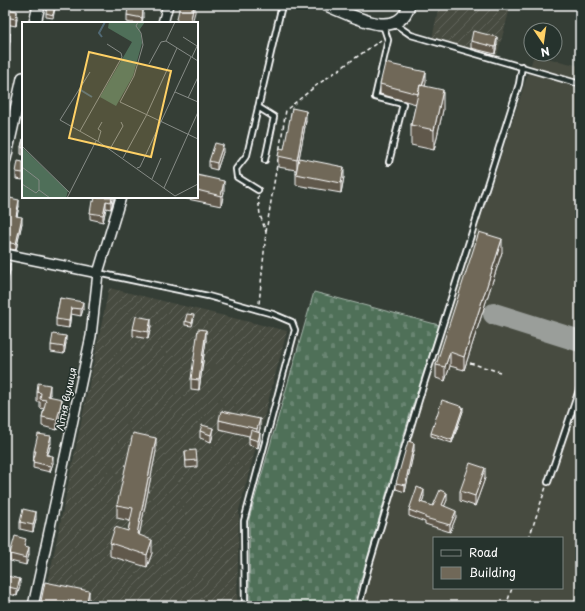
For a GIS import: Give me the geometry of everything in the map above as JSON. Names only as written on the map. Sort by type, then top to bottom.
[{"type":"street","points":[[35,22],[39,5]]},
{"type":"street","points":[[163,22],[168,5]]},
{"type":"street","points":[[326,5],[373,24],[388,28],[403,18],[409,5]]},
{"type":"street","points":[[5,160],[22,83]]},
{"type":"street","name":"Літня вулиця","points":[[32,606],[91,336],[98,273],[121,198]]},
{"type":"street","points":[[5,254],[98,273]]},
{"type":"lane","points":[[258,190],[237,177],[236,169],[247,155],[282,5]]},
{"type":"lane","points":[[389,162],[403,104],[375,97],[386,52],[388,28],[580,84]]},
{"type":"lane","points":[[360,606],[368,569],[424,385],[519,84],[522,66]]},
{"type":"lane","points":[[258,107],[274,117],[265,160]]},
{"type":"lane","points":[[98,273],[208,296],[258,310],[292,322],[295,330],[244,521],[245,606]]},
{"type":"lane","points":[[548,482],[580,387]]},
{"type":"path","points":[[258,310],[266,232],[286,110],[292,103],[375,46],[388,28]]},
{"type":"path","points":[[258,190],[260,215],[266,232]]},
{"type":"path","points":[[470,363],[500,372]]},
{"type":"path","points":[[529,537],[548,482]]},
{"type":"path","points":[[506,606],[512,589]]},
{"type":"shaded area","points":[[439,5],[511,5],[496,59],[432,39]]},
{"type":"shaded area","points":[[532,62],[563,62],[580,66],[580,606],[354,606]]},
{"type":"shaded area","points":[[109,288],[287,331],[239,510],[237,606],[43,606]]},
{"type":"green space","points":[[314,292],[439,325],[410,414],[353,606],[250,606],[249,519]]},
{"type":"building","points":[[47,5],[55,5],[53,15],[46,13]]},
{"type":"building","points":[[180,5],[194,5],[190,22],[176,22]]},
{"type":"building","points":[[128,7],[143,10],[142,18],[127,15]]},
{"type":"building","points":[[5,9],[17,11],[16,19],[5,17]]},
{"type":"building","points":[[473,31],[497,37],[495,47],[471,41]]},
{"type":"building","points":[[5,32],[10,33],[8,42],[5,41]]},
{"type":"building","points":[[385,63],[426,72],[418,94],[380,84]]},
{"type":"building","points":[[420,85],[443,90],[434,130],[411,125]]},
{"type":"building","points":[[292,108],[306,111],[297,160],[278,156],[280,148],[284,149]]},
{"type":"building","points":[[215,143],[223,145],[217,163],[209,161]]},
{"type":"building","points":[[299,158],[344,167],[341,183],[296,174]]},
{"type":"building","points":[[18,161],[22,162],[22,173],[16,172]]},
{"type":"building","points":[[198,175],[224,181],[221,196],[198,190]]},
{"type":"building","points":[[10,198],[19,200],[16,216],[22,217],[16,244],[5,242],[5,222]]},
{"type":"building","points":[[95,198],[112,198],[111,202],[106,201],[103,215],[90,213],[92,201],[94,202]]},
{"type":"building","points":[[479,232],[502,239],[464,357],[450,352],[445,367],[436,365]]},
{"type":"building","points":[[5,262],[10,263],[7,279],[5,279]]},
{"type":"building","points":[[60,298],[83,302],[81,309],[71,308],[69,321],[56,319]]},
{"type":"building","points":[[187,314],[194,315],[192,323],[185,321]]},
{"type":"building","points":[[136,316],[151,319],[148,332],[133,329]]},
{"type":"building","points":[[198,329],[206,330],[199,380],[191,379]]},
{"type":"building","points":[[53,334],[66,336],[64,347],[51,345]]},
{"type":"building","points":[[38,383],[50,385],[48,396],[62,399],[57,420],[42,417],[46,400],[40,399],[41,393],[37,392]]},
{"type":"building","points":[[442,400],[463,407],[452,440],[431,433]]},
{"type":"building","points":[[221,411],[260,419],[257,429],[219,420]]},
{"type":"building","points":[[202,425],[213,428],[211,435],[200,431]]},
{"type":"building","points":[[251,430],[260,433],[258,441],[249,438]]},
{"type":"building","points":[[133,433],[156,438],[137,534],[152,540],[147,555],[110,543],[115,527],[128,531],[133,508],[117,505]]},
{"type":"building","points":[[38,434],[51,436],[46,455],[53,456],[50,466],[33,462]]},
{"type":"building","points":[[408,441],[414,443],[405,485],[396,483]]},
{"type":"building","points":[[196,450],[197,460],[186,461],[185,451]]},
{"type":"building","points":[[470,463],[485,468],[475,496],[460,491]]},
{"type":"building","points":[[417,487],[424,490],[420,502],[433,506],[440,490],[447,493],[442,505],[456,511],[450,525],[425,518],[425,516],[409,510]]},
{"type":"building","points":[[23,509],[36,512],[33,525],[20,522]]},
{"type":"building","points":[[15,536],[26,539],[24,546],[29,547],[26,558],[10,554]]},
{"type":"building","points":[[7,576],[20,579],[17,589],[5,586]]},
{"type":"building","points":[[45,582],[89,591],[86,606],[40,606]]},
{"type":"taxiway","points":[[494,314],[580,341]]}]
